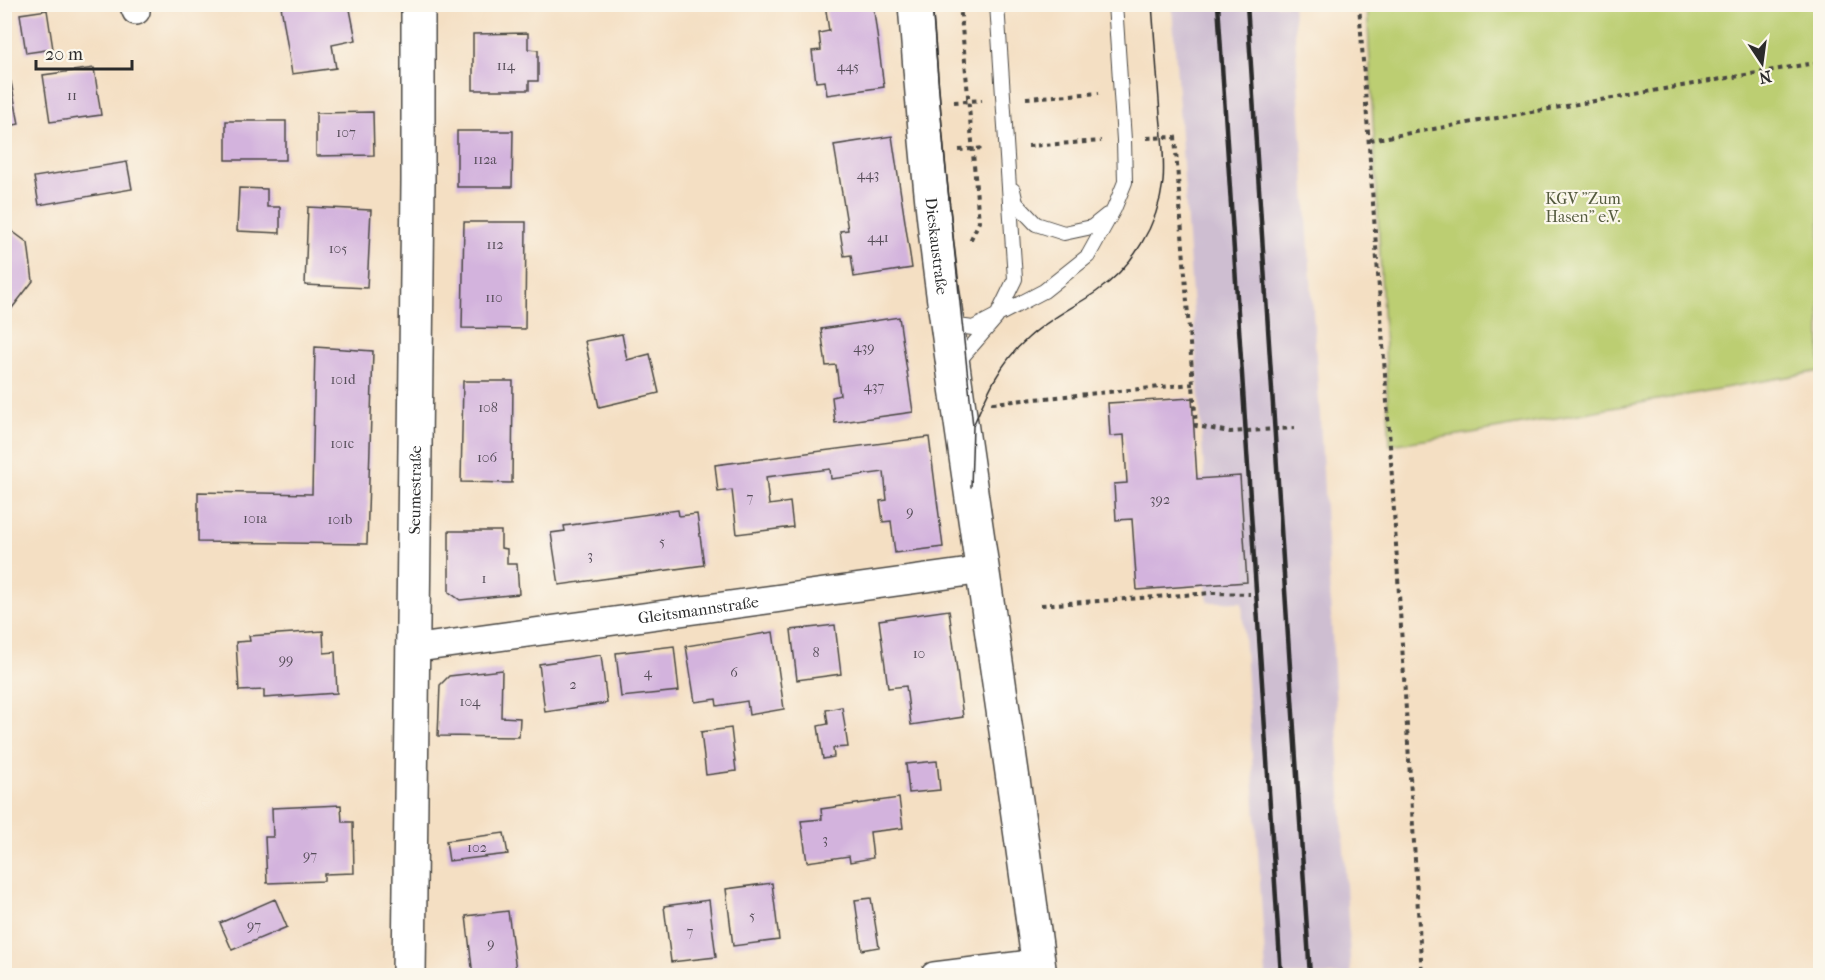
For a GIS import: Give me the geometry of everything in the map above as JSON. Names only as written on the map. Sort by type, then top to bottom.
[{"type":"main road","name":"Seumestraße","points":[[409,975],[418,4]]},
{"type":"main road","name":"Dieskaustraße","points":[[915,4],[923,118],[945,310],[984,570],[1039,969]]},
{"type":"street","name":"Gleitsmannstraße","points":[[411,649],[984,570]]},
{"type":"street","points":[[934,975],[1039,969]]},
{"type":"lane","points":[[953,368],[996,318],[1015,279],[997,4]]},
{"type":"lane","points":[[945,310],[958,326],[973,328],[1044,291],[1088,256],[1114,209],[1125,182],[1114,4]]},
{"type":"lane","points":[[1008,177],[1016,203],[1036,224],[1055,230],[1064,232],[1092,227],[1114,209]]},
{"type":"path","points":[[960,4],[974,161]]},
{"type":"path","points":[[1359,4],[1390,445],[1422,975]]},
{"type":"path","points":[[1370,140],[1821,62]]},
{"type":"path","points":[[1024,98],[1101,93]]},
{"type":"path","points":[[1146,138],[1175,137],[1196,426],[1230,432],[1295,428]]},
{"type":"path","points":[[1027,146],[1104,141]]},
{"type":"path","points":[[952,150],[991,148]]},
{"type":"path","points":[[993,403],[1193,384]]},
{"type":"path","points":[[1041,605],[1212,593],[1250,594]]},
{"type":"shaded area","points":[[1172,5],[1293,5],[1320,418],[1351,975],[1266,975],[1242,602],[1208,602],[1206,585],[1207,514]]},
{"type":"green space","name":"KGV \"Zum Hasen\" e.V.","points":[[1367,5],[1820,5],[1820,371],[1472,433],[1390,445]]},
{"type":"building","points":[[349,4],[356,40],[332,45],[336,68],[292,74],[281,6]]},
{"type":"building","points":[[825,4],[873,4],[884,87],[827,95],[825,81],[816,82],[812,51],[821,50],[819,33],[829,31]]},
{"type":"building","points":[[47,10],[53,49],[26,53],[20,14]]},
{"type":"building","points":[[528,33],[528,49],[538,50],[538,81],[529,81],[529,90],[473,90],[473,34]]},
{"type":"building","points":[[94,68],[101,115],[50,122],[43,75]]},
{"type":"building","points":[[11,82],[19,124],[4,127],[4,84]]},
{"type":"building","points":[[373,112],[374,155],[316,156],[316,113]]},
{"type":"building","points":[[226,121],[286,121],[286,160],[226,160]]},
{"type":"building","points":[[457,131],[513,131],[512,187],[457,187]]},
{"type":"building","points":[[892,136],[912,268],[854,277],[851,255],[844,256],[840,231],[848,230],[834,145]]},
{"type":"building","points":[[127,162],[132,189],[39,205],[34,177]]},
{"type":"building","points":[[239,188],[267,189],[267,207],[280,207],[280,233],[237,231]]},
{"type":"building","points":[[308,207],[371,210],[367,288],[305,285]]},
{"type":"building","points":[[464,222],[526,222],[525,329],[462,328]]},
{"type":"building","points":[[5,226],[28,243],[33,281],[9,312],[5,313]]},
{"type":"building","points":[[899,317],[913,412],[835,423],[832,397],[840,395],[836,365],[826,366],[821,329]]},
{"type":"building","points":[[622,334],[627,360],[650,354],[659,393],[599,407],[585,341]]},
{"type":"building","points":[[315,347],[373,351],[367,544],[198,542],[198,492],[312,494]]},
{"type":"building","points":[[463,381],[513,381],[512,483],[461,482]]},
{"type":"building","points":[[1192,398],[1197,479],[1240,476],[1247,582],[1137,590],[1132,519],[1116,520],[1114,484],[1127,483],[1124,435],[1110,436],[1108,403]]},
{"type":"building","points":[[929,437],[943,547],[895,553],[891,521],[883,522],[880,501],[887,500],[884,472],[831,479],[830,469],[766,477],[769,505],[790,502],[793,527],[737,534],[732,490],[718,492],[715,465]]},
{"type":"building","points":[[678,510],[679,516],[697,514],[704,565],[559,585],[551,533],[565,531],[564,526]]},
{"type":"building","points":[[449,531],[501,531],[501,548],[507,549],[507,564],[517,564],[519,594],[460,600],[449,592]]},
{"type":"building","points":[[949,610],[963,717],[911,725],[906,686],[888,688],[879,620]]},
{"type":"building","points":[[835,625],[841,674],[797,680],[791,630]]},
{"type":"building","points":[[323,631],[324,653],[335,652],[337,693],[264,698],[264,690],[239,691],[236,642],[250,641],[249,636]]},
{"type":"building","points":[[773,632],[784,709],[749,715],[747,701],[717,706],[716,699],[695,702],[686,646]]},
{"type":"building","points":[[674,646],[679,691],[621,697],[616,653]]},
{"type":"building","points":[[601,655],[607,703],[545,712],[539,664]]},
{"type":"building","points":[[502,670],[501,717],[520,718],[519,737],[438,736],[440,685],[449,676]]},
{"type":"building","points":[[842,707],[848,747],[833,748],[834,757],[823,759],[818,726],[828,724],[826,710]]},
{"type":"building","points":[[731,728],[736,771],[706,775],[701,732]]},
{"type":"building","points":[[937,761],[940,790],[909,793],[906,764]]},
{"type":"building","points":[[899,798],[903,828],[870,832],[873,858],[850,862],[849,856],[807,862],[801,821],[822,819],[821,809]]},
{"type":"building","points":[[341,805],[342,822],[353,822],[354,873],[324,874],[324,881],[267,883],[265,837],[273,837],[272,808]]},
{"type":"building","points":[[504,833],[508,854],[449,861],[446,841]]},
{"type":"building","points":[[772,883],[779,940],[733,946],[726,889]]},
{"type":"building","points":[[871,898],[879,947],[862,950],[855,900]]},
{"type":"building","points":[[275,899],[287,927],[232,950],[220,923]]},
{"type":"building","points":[[709,900],[716,957],[671,962],[664,906]]},
{"type":"building","points":[[508,911],[516,970],[473,976],[466,916]]},
{"type":"tram line","points":[[932,4],[944,151],[973,426],[971,487]]},
{"type":"tram line","points":[[973,426],[995,379],[1018,347],[1044,325],[1109,282],[1132,258],[1149,229],[1160,198],[1164,165],[1152,4]]},
{"type":"railway","points":[[1218,4],[1281,976]]},
{"type":"railway","points":[[1247,4],[1310,976]]}]
